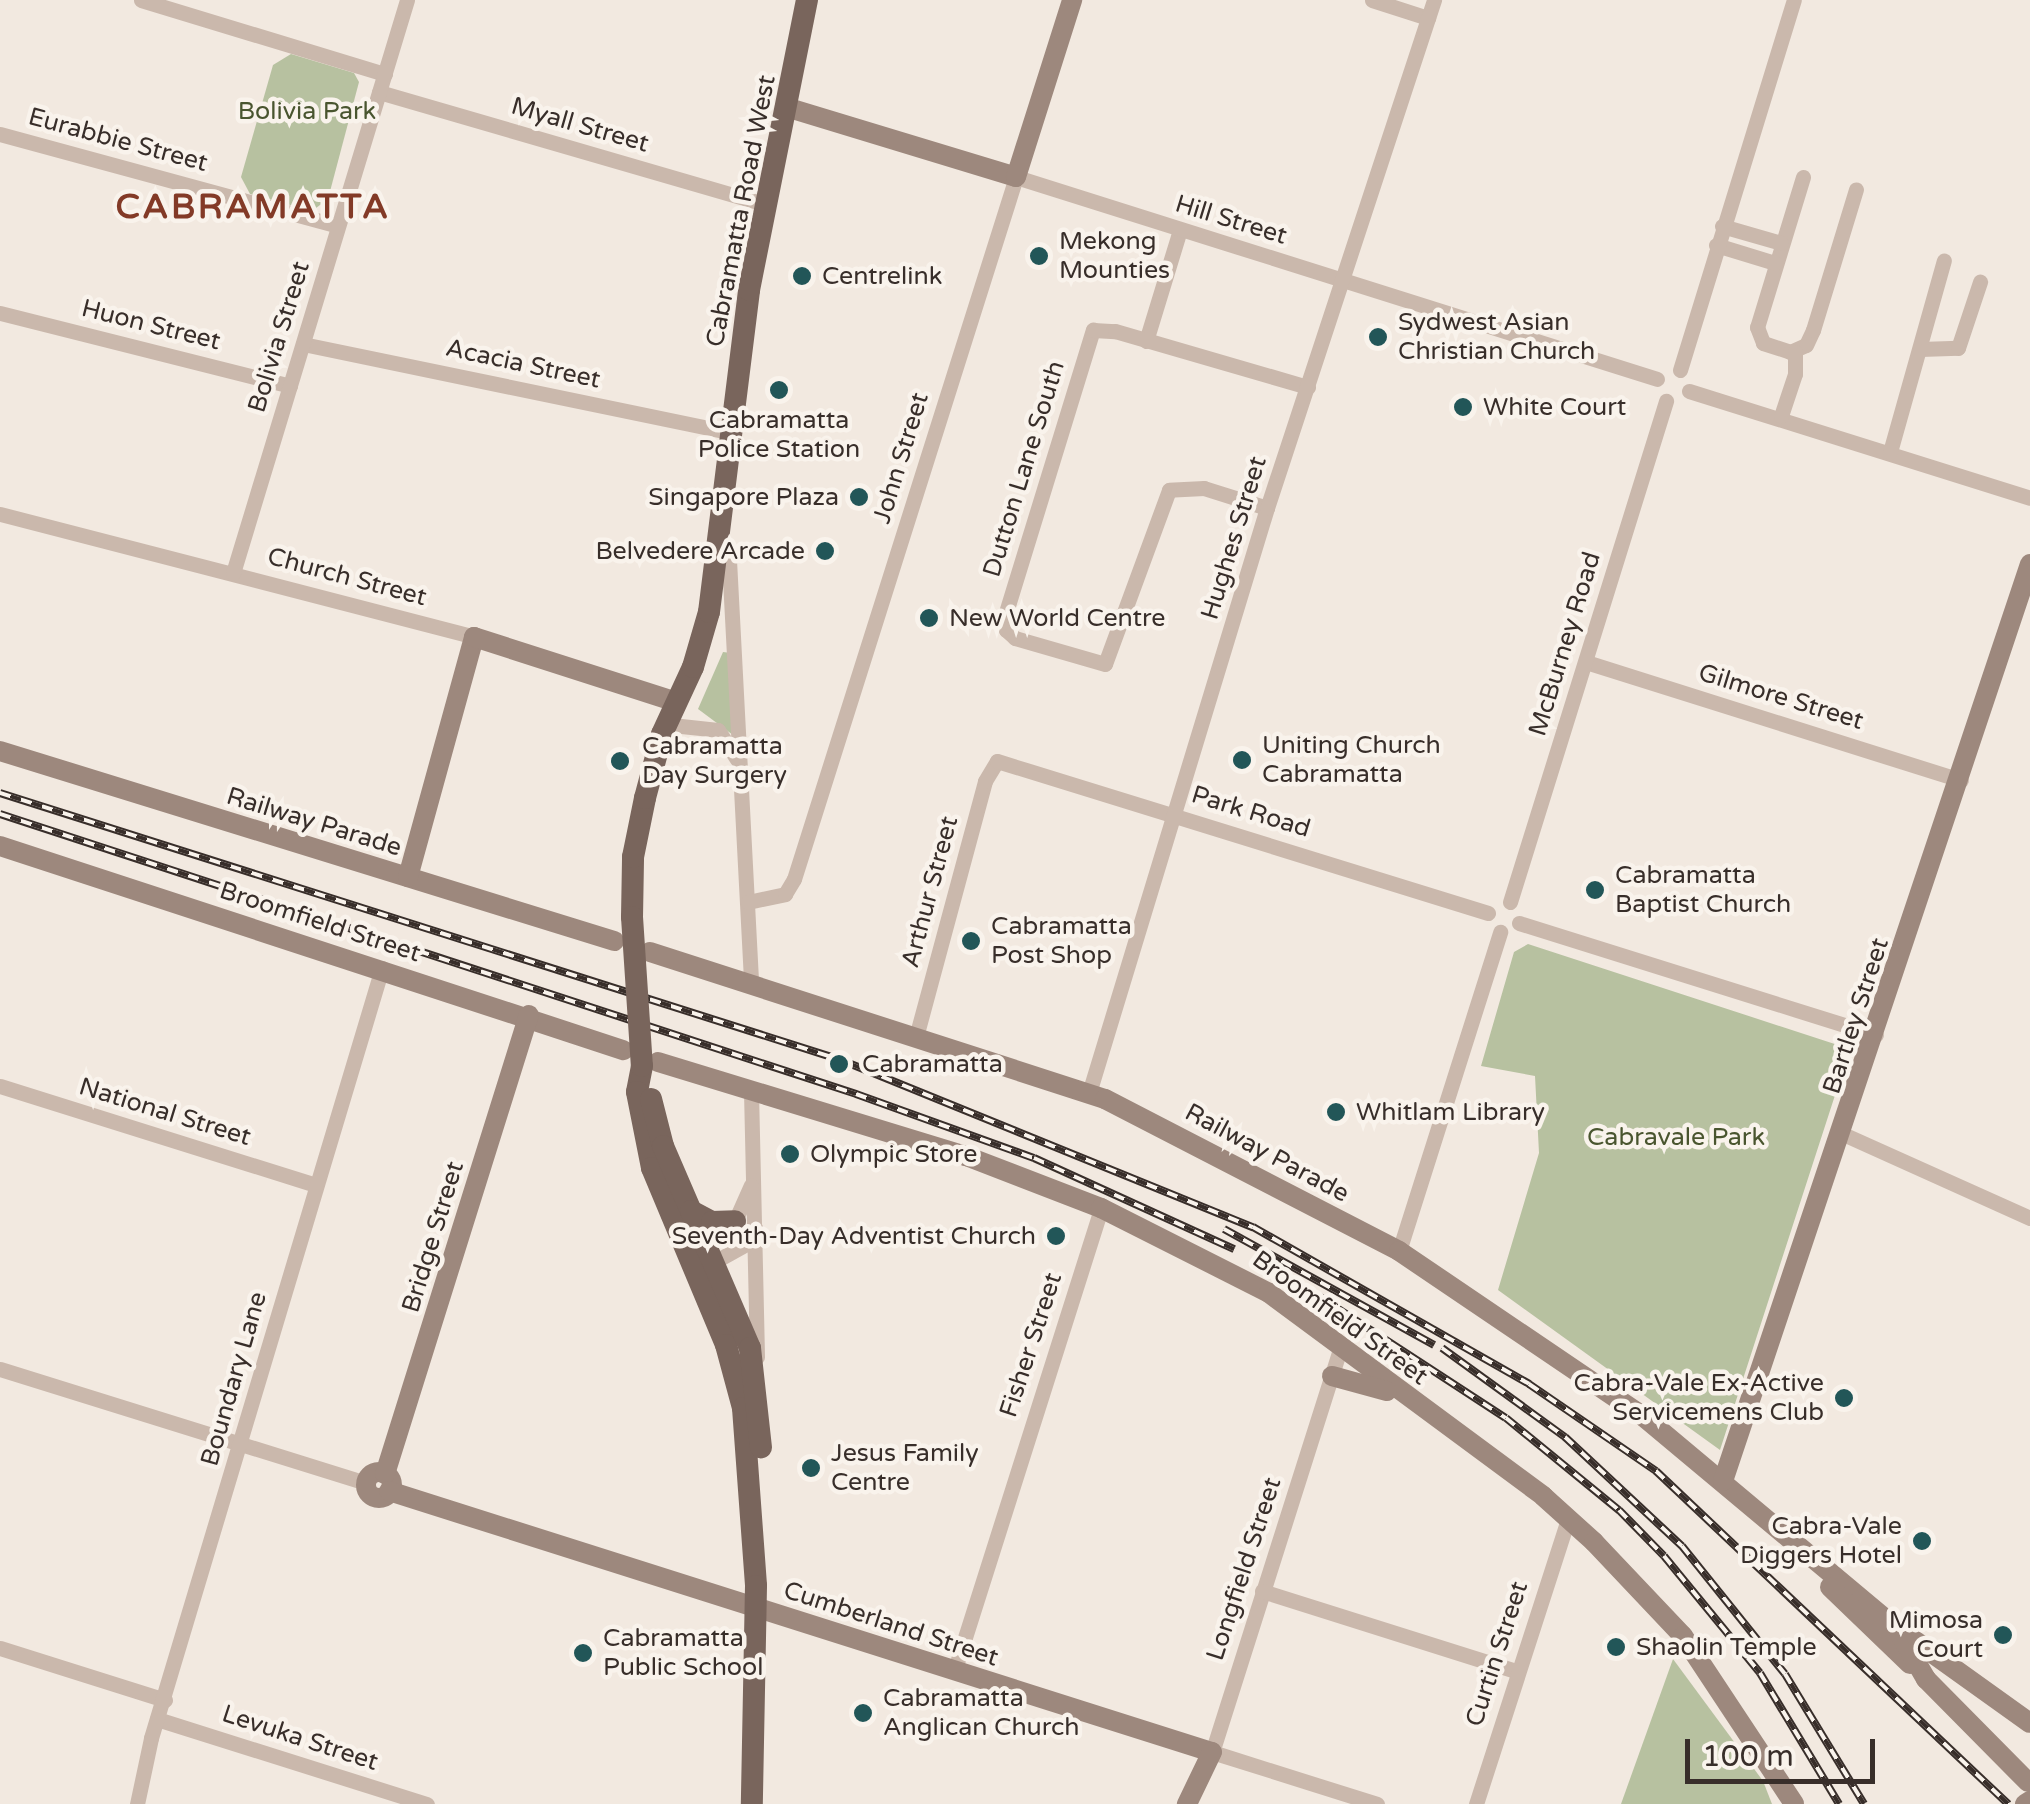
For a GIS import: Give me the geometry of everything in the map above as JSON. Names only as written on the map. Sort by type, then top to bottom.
[{"type":"main road","name":"Cabramatta Road West","points":[[644,1092],[650,1064],[632,917],[638,828],[709,612],[749,290],[790,108],[806,0]]},
{"type":"main road","name":"Cabramatta Road West","points":[[658,759],[681,726],[718,633],[729,560],[733,433]]},
{"type":"main road","points":[[644,1092],[692,1211],[731,1358],[754,1508],[752,1804]]},
{"type":"main road","points":[[644,1092],[652,1168],[757,1372],[762,1496],[754,1508]]},
{"type":"main road","points":[[692,1211],[717,1223],[746,1222]]},
{"type":"street","points":[[141,0],[384,74]]},
{"type":"street","name":"Bolivia Street","points":[[233,573],[406,0]]},
{"type":"street","name":"John Street","points":[[748,902],[785,894],[794,879],[1072,0]]},
{"type":"street","points":[[1372,0],[1428,18]]},
{"type":"street","name":"Hughes Street","points":[[1090,1093],[1268,508],[1434,0]]},
{"type":"street","points":[[1689,391],[1680,370],[1794,0]]},
{"type":"street","name":"Myall Street","points":[[379,92],[768,205]]},
{"type":"street","name":"Hill Street","points":[[790,108],[1657,379]]},
{"type":"street","name":"Eurabbie Street","points":[[0,134],[338,226]]},
{"type":"street","points":[[1795,352],[1758,338],[1774,263],[1803,177]]},
{"type":"street","points":[[1781,416],[1796,374],[1795,352],[1813,330],[1856,189]]},
{"type":"street","points":[[1722,226],[1781,243]]},
{"type":"street","points":[[1180,230],[1146,341],[1308,387]]},
{"type":"street","points":[[1716,245],[1774,263]]},
{"type":"street","points":[[1890,452],[1944,260]]},
{"type":"street","points":[[1920,349],[1958,348],[1980,282]]},
{"type":"street","name":"Huon Street","points":[[0,313],[290,386]]},
{"type":"street","name":"Dutton Lane South","points":[[1146,341],[1092,330],[1003,622],[1015,638],[1099,664],[1110,661],[1164,496],[1176,487],[1204,488],[1268,508]]},
{"type":"street","name":"Acacia Street","points":[[303,344],[733,433]]},
{"type":"street","points":[[1680,370],[1657,379],[1666,401],[1682,400],[1689,391]]},
{"type":"street","points":[[1689,391],[1781,416],[2030,498]]},
{"type":"street","name":"McBurney Road","points":[[1510,902],[1666,401]]},
{"type":"street","name":"Church Street","points":[[0,514],[474,637],[678,702]]},
{"type":"street","name":"Cabramatta Road West","points":[[729,560],[751,985]]},
{"type":"street","name":"Bartley Street","points":[[1723,1481],[1844,1134],[2030,564]]},
{"type":"street","points":[[408,877],[474,637]]},
{"type":"street","name":"Gilmore Street","points":[[1586,662],[1961,780]]},
{"type":"street","points":[[681,726],[718,730],[739,763]]},
{"type":"street","name":"Railway Parade","points":[[0,751],[614,942]]},
{"type":"street","name":"Park Road","points":[[997,761],[1488,913]]},
{"type":"street","name":"Arthur Street","points":[[916,1038],[986,781],[997,761]]},
{"type":"street","name":"Broomfield Street","points":[[0,846],[529,1015],[623,1050]]},
{"type":"street","points":[[1500,932],[1488,913],[1497,902],[1510,902],[1519,923]]},
{"type":"street","points":[[1400,1251],[1500,932],[1519,923],[1876,1035]]},
{"type":"street","name":"Railway Parade","points":[[650,952],[1090,1093],[1400,1251],[1528,1334],[1723,1481],[1893,1625],[2030,1722]]},
{"type":"street","name":"Boundary Lane","points":[[137,1804],[157,1719],[382,968]]},
{"type":"street","name":"Bridge Street","points":[[380,1483],[529,1015]]},
{"type":"street","name":"Broomfield Street","points":[[650,1064],[966,1156],[1101,1208],[1252,1282],[1568,1520],[1682,1636],[1794,1804]]},
{"type":"street","name":"National Street","points":[[0,1086],[316,1185]]},
{"type":"street","points":[[751,1091],[752,1181],[746,1222],[757,1372]]},
{"type":"street","points":[[1844,1134],[2030,1218]]},
{"type":"street","name":"Fisher Street","points":[[955,1670],[1101,1208]]},
{"type":"street","points":[[702,1260],[746,1222]]},
{"type":"street","name":"Longfield Street","points":[[1187,1804],[1212,1752],[1341,1346]]},
{"type":"street","name":"Cumberland Street","points":[[0,1369],[380,1483],[1377,1804]]},
{"type":"street","points":[[1332,1376],[1412,1400]]},
{"type":"street","name":"Curtin Street","points":[[1476,1804],[1516,1670],[1568,1520]]},
{"type":"street","name":"Railway Parade","points":[[1789,1538],[1834,1592],[1926,1679]]},
{"type":"street","points":[[1262,1590],[1516,1670]]},
{"type":"street","points":[[1893,1625],[1926,1679],[1989,1740],[2028,1787]]},
{"type":"street","points":[[0,1648],[165,1700]]},
{"type":"street","name":"Levuka Street","points":[[157,1719],[427,1804]]},
{"type":"green space","name":"Bolivia Park","points":[[291,54],[354,73],[359,82],[328,199],[312,211],[250,194],[241,177],[273,65]]},
{"type":"green space","points":[[723,652],[731,653],[733,735],[698,709]]},
{"type":"green space","name":"Cabravale Park","points":[[1528,944],[1850,1049],[1720,1450],[1498,1290],[1539,1153],[1535,1076],[1481,1066],[1514,952]]},
{"type":"green space","points":[[1673,1659],[1763,1781],[1772,1804],[1621,1804]]},
{"type":"railway","points":[[0,793],[841,1060],[1253,1227],[1529,1384],[1656,1471],[2008,1804]]},
{"type":"railway","points":[[0,814],[856,1094],[1034,1158],[1234,1249]]},
{"type":"railway","points":[[1224,1229],[1434,1345]]},
{"type":"railway","points":[[1317,1295],[1506,1418],[1619,1510],[1664,1556],[1760,1673],[1839,1804]]},
{"type":"railway","points":[[1442,1348],[1565,1437],[1682,1546],[1785,1674],[1864,1804]]},
{"type":"place","name":"Mekong Mounties","points":[[1039,256]]},
{"type":"place","name":"Centrelink","points":[[802,276]]},
{"type":"place","name":"Sydwest Asian Christian Church","points":[[1378,337]]},
{"type":"place","name":"Cabramatta Police Station","points":[[779,390]]},
{"type":"place","name":"White Court","points":[[1463,407]]},
{"type":"place","name":"Singapore Plaza","points":[[859,497]]},
{"type":"place","name":"Belvedere Arcade","points":[[825,551]]},
{"type":"place","name":"New World Centre","points":[[929,618]]},
{"type":"place","name":"Uniting Church Cabramatta","points":[[1242,760]]},
{"type":"place","name":"Cabramatta Day Surgery","points":[[620,761]]},
{"type":"place","name":"Cabramatta Baptist Church","points":[[1595,890]]},
{"type":"place","name":"Cabramatta Post Shop","points":[[971,941]]},
{"type":"place","name":"Cabramatta","points":[[839,1064]]},
{"type":"place","name":"Whitlam Library","points":[[1336,1112]]},
{"type":"place","name":"Olympic Store","points":[[790,1154]]},
{"type":"place","name":"Seventh-Day Adventist Church","points":[[1056,1236]]},
{"type":"place","name":"Cabra-Vale Ex-Active Servicemens Club","points":[[1844,1398]]},
{"type":"place","name":"Jesus Family Centre","points":[[811,1468]]},
{"type":"place","name":"Cabra-Vale Diggers Hotel","points":[[1922,1541]]},
{"type":"place","name":"Mimosa Court","points":[[2003,1635]]},
{"type":"place","name":"Shaolin Temple","points":[[1616,1647]]},
{"type":"place","name":"Cabramatta Public School","points":[[583,1653]]},
{"type":"place","name":"Cabramatta Anglican Church","points":[[863,1713]]},
{"type":"district","name":"CABRAMATTA","points":[[253,207]]}]
